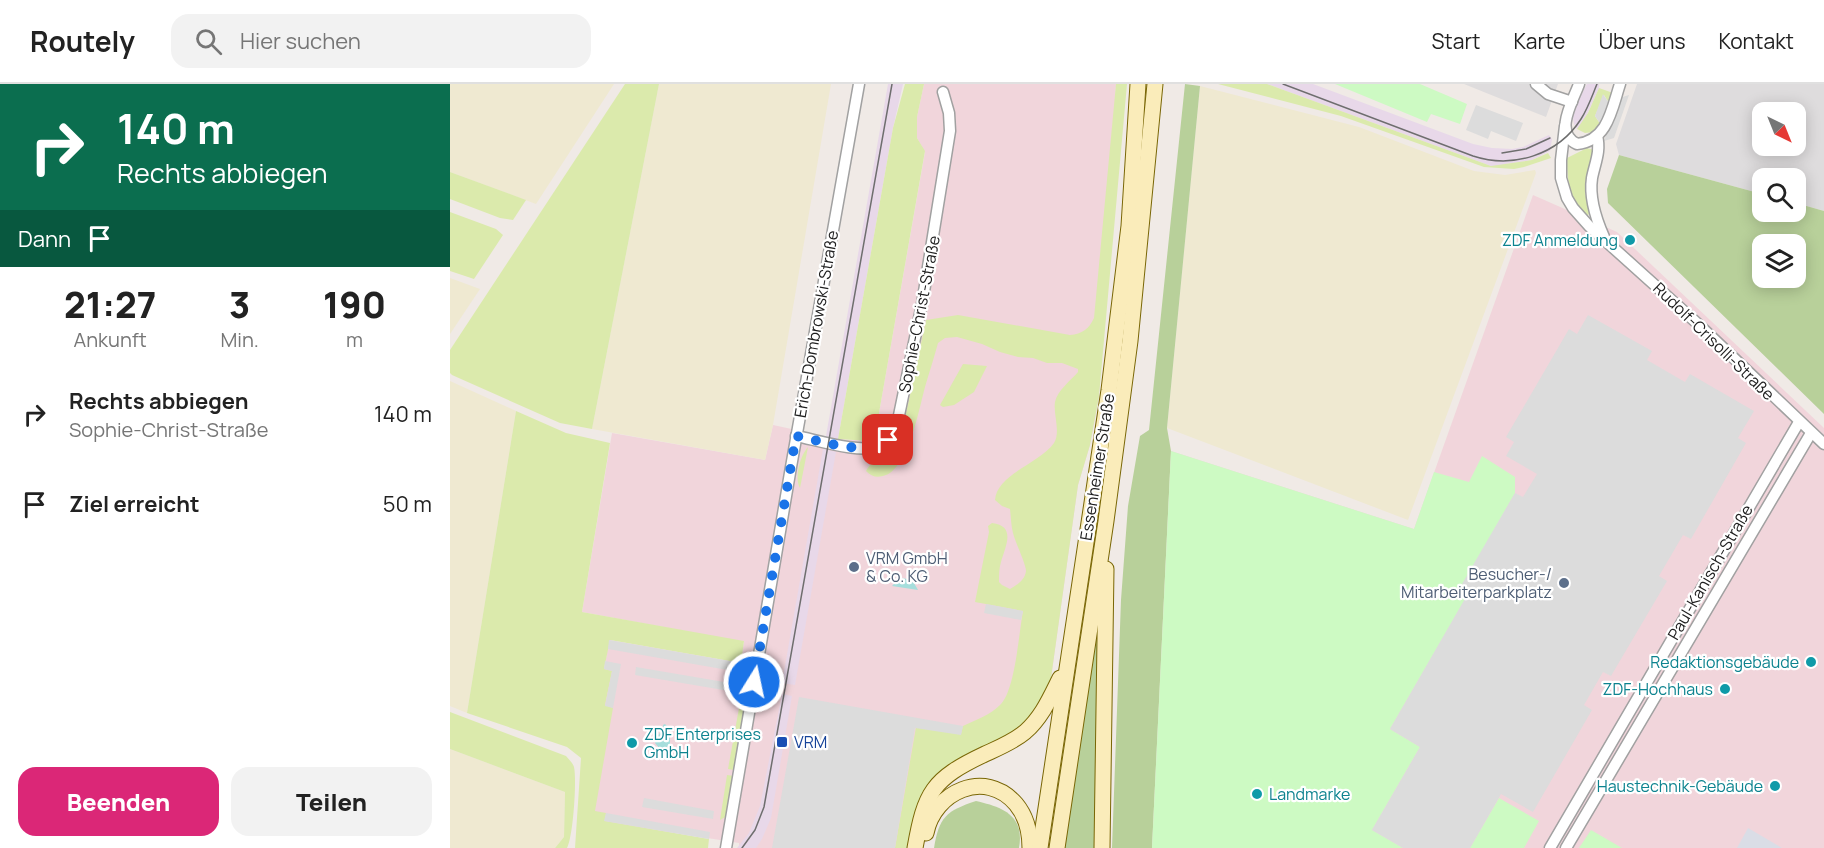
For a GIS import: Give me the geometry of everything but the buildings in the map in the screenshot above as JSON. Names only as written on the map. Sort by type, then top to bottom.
[{"type":"main road","name":"Essenheimer Straße","points":[[1040,848],[1110,378],[1129,226],[1138,84]]},
{"type":"main road","name":"Essenheimer Straße","points":[[1057,848],[1106,521],[1130,340],[1155,84]]},
{"type":"main road","points":[[1102,848],[1106,521]]},
{"type":"main road","points":[[915,848],[921,814],[935,787],[959,768],[1024,733],[1040,716],[1066,665]]},
{"type":"main road","points":[[924,848],[931,816],[938,806],[958,791],[982,787],[1004,794],[1016,803],[1028,826],[1030,848]]},
{"type":"street","name":"Erich-Dombrowski-Straße","points":[[726,848],[859,84]]},
{"type":"street","points":[[1536,84],[1548,94],[1572,102]]},
{"type":"street","name":"Rudolf-Crisolli-Straße","points":[[1579,84],[1565,126],[1561,160],[1564,188],[1573,208],[1589,226],[1698,324],[1824,444]]},
{"type":"street","points":[[1565,126],[1569,139],[1577,144],[1586,143],[1597,136],[1608,122],[1620,84]]},
{"type":"street","name":"Sophie-Christ-Straße","points":[[796,436],[867,449],[883,443],[891,436],[897,425],[926,283],[950,131],[949,113],[943,92]]},
{"type":"street","name":"Rudolf-Crisolli-Straße","points":[[1597,136],[1599,150],[1593,175],[1592,195],[1604,238]]},
{"type":"street","name":"Paul-Kanisch-Straße","points":[[1550,848],[1778,454],[1799,422]]},
{"type":"street","name":"Paul-Kanisch-Straße","points":[[1566,848],[1811,433]]},
{"type":"shaded area","points":[[450,84],[614,84],[536,204],[450,172]]},
{"type":"shaded area","points":[[659,84],[831,84],[773,425],[765,460],[592,429]]},
{"type":"shaded area","points":[[888,84],[903,84],[893,128],[838,439],[826,436]]},
{"type":"shaded area","points":[[924,84],[1116,84],[1099,396],[1090,445],[1078,485],[1051,678],[955,765],[911,848],[739,848],[739,843],[580,818],[609,640],[740,663],[744,642],[582,612],[612,433],[765,460],[773,425],[838,439],[870,441],[879,436],[879,413],[925,152],[917,138],[917,117]]},
{"type":"shaded area","points":[[1267,84],[1313,84],[1473,144],[1492,148],[1523,147],[1549,135],[1552,139],[1550,151],[1532,160],[1506,164],[1506,166],[1491,166]]},
{"type":"shaded area","points":[[1464,84],[1558,84],[1546,117]]},
{"type":"shaded area","points":[[1587,84],[1599,84],[1599,88],[1585,119],[1577,129],[1572,112]]},
{"type":"shaded area","points":[[1637,84],[1824,84],[1824,211],[1806,206],[1806,168],[1752,168],[1752,191],[1619,155],[1616,144]]},
{"type":"shaded area","points":[[1200,86],[1359,127],[1474,171],[1505,175],[1535,170],[1536,173],[1408,520],[1167,428]]},
{"type":"shaded area","points":[[1603,94],[1609,103],[1601,125],[1595,116]]},
{"type":"shaded area","points":[[1629,95],[1614,138],[1604,141],[1619,98]]},
{"type":"shaded area","points":[[1476,105],[1523,123],[1516,141],[1491,131],[1488,139],[1466,130]]},
{"type":"shaded area","points":[[1533,195],[1617,232],[1824,428],[1824,848],[1152,848],[1171,451],[1414,529]]},
{"type":"shaded area","points":[[450,278],[480,289],[450,334]]},
{"type":"shaded area","name":"Besucher-/ Mitarbeiterparkplatz","points":[[1588,315],[1652,351],[1647,360],[1685,382],[1690,374],[1754,411],[1738,438],[1746,443],[1691,539],[1683,535],[1659,576],[1667,581],[1611,676],[1603,672],[1584,705],[1592,710],[1533,812],[1501,794],[1470,848],[1403,848],[1372,830],[1420,747],[1390,729],[1470,590],[1462,584],[1515,493],[1523,497],[1537,474],[1506,456],[1514,442],[1506,437],[1569,329],[1577,334]]},
{"type":"shaded area","points":[[450,381],[516,411],[467,713],[450,706]]},
{"type":"shaded area","points":[[823,449],[836,452],[795,685],[782,683]]},
{"type":"shaded area","points":[[986,604],[1023,611],[1021,620],[984,613]]},
{"type":"shaded area","points":[[609,640],[741,663],[739,672],[608,649]]},
{"type":"shaded area","points":[[605,661],[621,664],[613,708],[605,706],[612,671],[604,669]]},
{"type":"shaded area","points":[[636,667],[736,684],[735,692],[635,675]]},
{"type":"shaded area","points":[[782,694],[792,696],[771,818],[756,848],[737,848],[749,833],[760,806]]},
{"type":"shaded area","points":[[799,697],[963,726],[961,735],[915,728],[895,848],[772,848]]},
{"type":"shaded area","points":[[450,749],[565,792],[564,837],[555,848],[450,848]]},
{"type":"shaded area","points":[[644,798],[714,811],[713,819],[642,807]]},
{"type":"shaded area","points":[[606,813],[710,832],[709,839],[604,821]]},
{"type":"shaded area","points":[[1748,828],[1782,848],[1737,848]]},
{"type":"green space","points":[[625,84],[659,84],[592,429],[560,423],[452,375],[450,373],[450,350]]},
{"type":"green space","points":[[905,84],[924,84],[917,117],[917,138],[925,151],[879,413],[879,436],[870,441],[838,439],[893,128]]},
{"type":"green space","points":[[1116,84],[1127,84],[1099,396],[1090,445],[1078,485],[1051,678],[1039,708],[1017,732],[955,765],[911,848],[895,848],[916,727],[961,734],[963,726],[996,709],[1005,698],[1009,688],[1016,661],[1023,611],[975,602],[989,532],[988,526],[992,523],[1000,525],[1007,533],[999,582],[1010,589],[1022,580],[1026,571],[1013,533],[1010,509],[995,500],[997,491],[1011,476],[1039,457],[1054,443],[1057,434],[1056,398],[1078,372],[1078,369],[1062,363],[1047,363],[1033,358],[1018,357],[957,337],[945,338],[938,343],[916,424],[899,463],[892,472],[883,476],[874,476],[866,471],[895,444],[902,432],[926,320],[958,315],[1070,335],[1085,330],[1092,322]]},
{"type":"green space","points":[[1185,84],[1200,86],[1167,428],[1171,451],[1152,848],[1112,848],[1121,600],[1128,506],[1140,436],[1149,430]]},
{"type":"green space","points":[[1218,84],[1267,84],[1491,166],[1532,160],[1548,153],[1551,158],[1514,169],[1484,167],[1341,116]]},
{"type":"green space","points":[[1335,84],[1420,84],[1467,104],[1460,124],[1431,114],[1427,122]]},
{"type":"green space","points":[[1599,88],[1613,93],[1609,103],[1604,95],[1595,116],[1601,125],[1594,132],[1585,133],[1577,129],[1588,113]]},
{"type":"green space","points":[[1587,148],[1594,150],[1585,191],[1589,214],[1587,216],[1576,204],[1570,190],[1567,158]]},
{"type":"green space","points":[[1619,155],[1752,191],[1752,222],[1806,222],[1806,206],[1824,211],[1824,414],[1608,203],[1607,189]]},
{"type":"green space","points":[[450,172],[526,200],[513,220],[500,218],[450,199]]},
{"type":"green space","points":[[450,212],[496,229],[503,235],[474,279],[450,271]]},
{"type":"green space","points":[[963,364],[987,366],[974,392],[954,405],[943,407],[940,405]]},
{"type":"green space","points":[[516,411],[566,433],[610,443],[582,612],[744,641],[741,663],[610,640],[604,669],[612,671],[605,705],[613,708],[595,811],[606,813],[605,821],[709,839],[708,848],[575,848],[581,758],[567,747],[467,713]]},
{"type":"green space","points":[[808,447],[800,488],[798,484],[799,467]]},
{"type":"green space","points":[[1171,451],[1414,529],[1434,472],[1469,482],[1482,456],[1515,477],[1515,493],[1463,584],[1471,589],[1390,729],[1420,747],[1372,830],[1403,848],[1152,848]]},
{"type":"green space","points":[[1098,616],[1096,848],[1065,848]]},
{"type":"green space","points":[[743,686],[748,693],[734,770],[728,769]]},
{"type":"green space","points":[[450,712],[566,756],[574,767],[575,774],[573,821],[567,848],[555,848],[564,837],[565,792],[450,749]]},
{"type":"green space","points":[[727,775],[734,776],[727,816],[720,820]]},
{"type":"green space","points":[[1499,798],[1539,821],[1524,848],[1470,848]]},
{"type":"green space","points":[[976,801],[995,806],[1010,814],[1018,828],[1019,848],[934,848],[938,829],[946,817],[957,808]]},
{"type":"green space","points":[[1591,830],[1622,848],[1579,848]]},
{"type":"water","points":[[904,578],[914,583],[918,590],[892,586]]},
{"type":"water","points":[[665,724],[670,729],[670,745],[659,748],[655,743]]},
{"type":"tram line","points":[[742,848],[755,830],[764,807],[892,84]]},
{"type":"tram line","points":[[1283,84],[1473,156],[1504,161],[1533,156],[1560,142],[1581,119],[1597,84]]},
{"type":"tram line","points":[[1502,153],[1526,149],[1550,138]]},
{"type":"place","name":"ZDF Anmeldung","points":[[1630,240]]},
{"type":"place","name":"VRM GmbH & Co. KG","points":[[854,567]]},
{"type":"place","name":"Besucher-/ Mitarbeiterparkplatz","points":[[1564,583]]},
{"type":"place","name":"Redaktionsgebäude","points":[[1811,662]]},
{"type":"place","name":"ZDF-Hochhaus","points":[[1725,689]]},
{"type":"place","name":"VRM","points":[[782,742]]},
{"type":"place","name":"ZDF Enterprises GmbH","points":[[632,743]]},
{"type":"place","name":"Haustechnik-Gebäude","points":[[1775,786]]},
{"type":"place","name":"Landmarke","points":[[1257,794]]},
{"type":"route","points":[[754,682],[796,436],[867,449],[888,440]]}]
